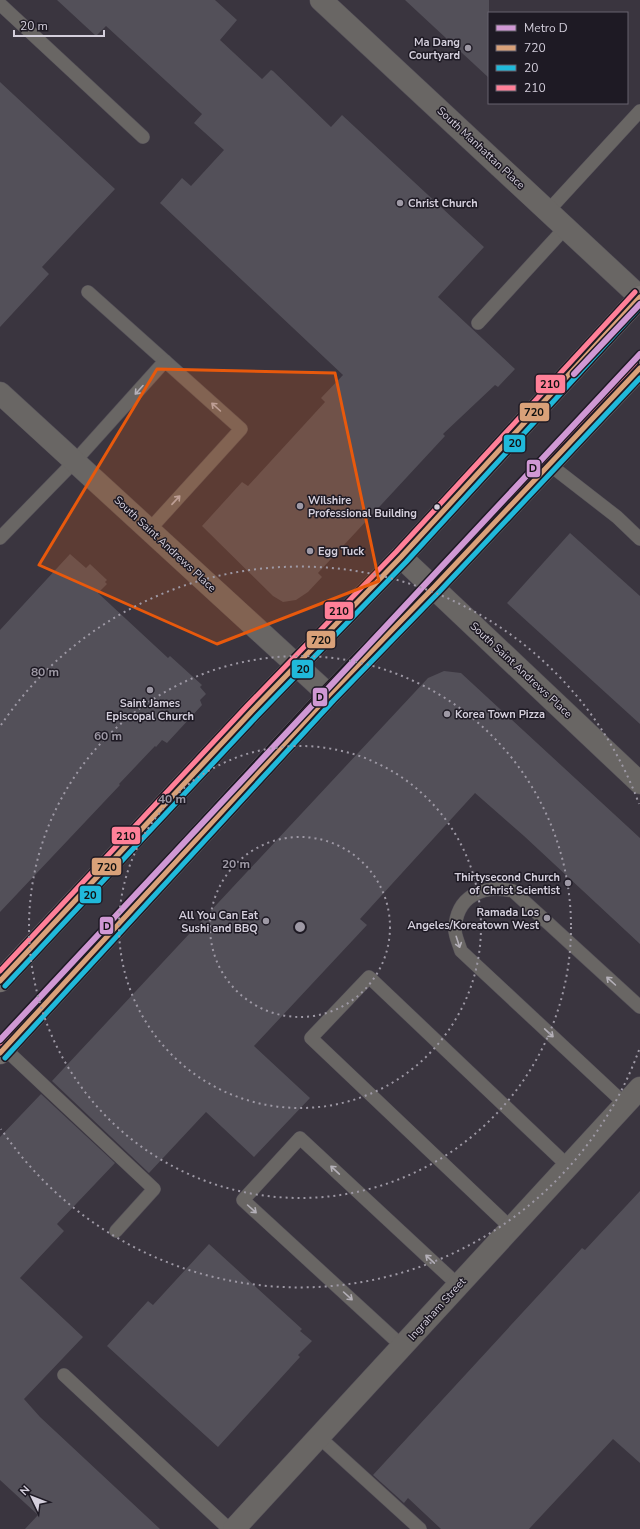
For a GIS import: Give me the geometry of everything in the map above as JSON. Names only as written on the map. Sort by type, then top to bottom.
[{"type":"main road","points":[[0,981],[296,665],[401,557],[640,297]]},
{"type":"main road","points":[[2,1051],[329,695],[434,587],[640,368]]},
{"type":"street","name":"South Manhattan Place","points":[[321,0],[640,297]]},
{"type":"street","name":"South Saint Andrews Place","points":[[0,393],[150,529],[329,695]]},
{"type":"street","name":"South Saint Andrews Place","points":[[401,557],[640,783]]},
{"type":"street","name":"Ingraham Street","points":[[234,1529],[640,1088]]},
{"type":"lane","points":[[0,4],[143,137]]},
{"type":"lane","points":[[548,211],[640,111]]},
{"type":"lane","points":[[478,323],[566,228]]},
{"type":"lane","points":[[88,292],[241,429],[150,529]]},
{"type":"lane","points":[[0,538],[74,461],[165,361]]},
{"type":"lane","points":[[550,465],[607,509],[640,539]]},
{"type":"lane","points":[[625,1104],[461,951],[454,931],[457,913],[466,901],[482,890],[498,888],[513,892],[640,1007]]},
{"type":"lane","points":[[512,1228],[311,1038],[369,977],[568,1166]]},
{"type":"lane","points":[[2,1051],[154,1190],[116,1231]]},
{"type":"lane","points":[[403,1347],[243,1200],[300,1138],[458,1285]]},
{"type":"lane","points":[[64,1375],[229,1529]]},
{"type":"lane","points":[[319,1436],[420,1529]]},
{"type":"highlighted area","points":[[157,369],[335,373],[379,581],[217,644],[39,565]]},
{"type":"building","points":[[57,0],[215,0],[237,20],[220,40],[262,79],[271,70],[273,71],[331,127],[342,115],[484,247],[438,297],[515,369],[498,387],[495,385],[443,434],[445,436],[318,573],[322,577],[308,592],[296,600],[283,602],[273,596],[202,526],[242,482],[248,486],[325,402],[321,398],[343,375],[160,203],[182,178],[191,186],[224,150],[194,123],[202,114],[106,26],[96,36]]},
{"type":"building","name":"Ma Dang Courtyard","points":[[405,0],[489,0],[488,77]]},
{"type":"building","points":[[0,82],[115,189],[42,267],[49,274],[0,327]]},
{"type":"building","points":[[570,533],[640,596],[640,724],[507,603]]},
{"type":"building","name":"Saint James Episcopal Church","points":[[70,554],[86,568],[90,564],[107,580],[105,582],[107,584],[98,593],[168,658],[170,656],[202,685],[200,687],[206,694],[200,700],[202,705],[167,743],[162,740],[156,747],[155,746],[0,912],[0,630]]},
{"type":"building","points":[[444,671],[461,673],[640,838],[640,944],[524,836],[475,793],[360,919],[367,925],[254,1046],[310,1098],[254,1157],[206,1112],[149,1173],[52,1081],[428,678]]},
{"type":"building","points":[[41,1094],[115,1163],[57,1224],[64,1231],[20,1278],[83,1337],[24,1399],[40,1417],[160,1529],[25,1529],[38,1515],[0,1480],[0,1137]]},
{"type":"building","points":[[640,1191],[640,1463],[613,1439],[529,1529],[441,1529],[408,1498],[404,1503],[373,1475],[582,1248],[585,1250]]},
{"type":"building","points":[[209,1244],[302,1329],[300,1331],[312,1341],[298,1355],[300,1357],[218,1447],[107,1346],[148,1301],[153,1305]]},
{"type":"metro line","name":"D","points":[[574,374],[640,304]]},
{"type":"metro line","name":"D","points":[[0,1040],[640,354]]},
{"type":"transit line","name":"210","points":[[0,971],[247,706],[396,552],[635,292]]},
{"type":"transit line","name":"720","points":[[0,981],[252,711],[401,557],[640,297]]},
{"type":"transit line","name":"20","points":[[5,986],[257,716],[406,562],[640,307]]},
{"type":"transit line","name":"210","points":[[0,1043],[324,690],[429,582],[635,363]]},
{"type":"transit line","name":"720","points":[[0,1053],[329,695],[434,587],[640,368]]},
{"type":"transit line","name":"20","points":[[5,1058],[334,700],[439,592],[640,378]]},
{"type":"place","name":"Ma Dang Courtyard","points":[[468,48]]},
{"type":"place","name":"Christ Church","points":[[400,203]]},
{"type":"place","name":"Wilshire Professional Building","points":[[300,506]]},
{"type":"place","name":"Egg Tuck","points":[[310,551]]},
{"type":"place","name":"Saint James Episcopal Church","points":[[150,690]]},
{"type":"place","name":"Korea Town Pizza","points":[[447,714]]},
{"type":"place","name":"Thirtysecond Church of Christ Scientist","points":[[568,883]]},
{"type":"place","name":"Ramada Los Angeles/Koreatown West","points":[[547,918]]},
{"type":"place","name":"All You Can Eat Sushi and BBQ","points":[[266,921]]}]
